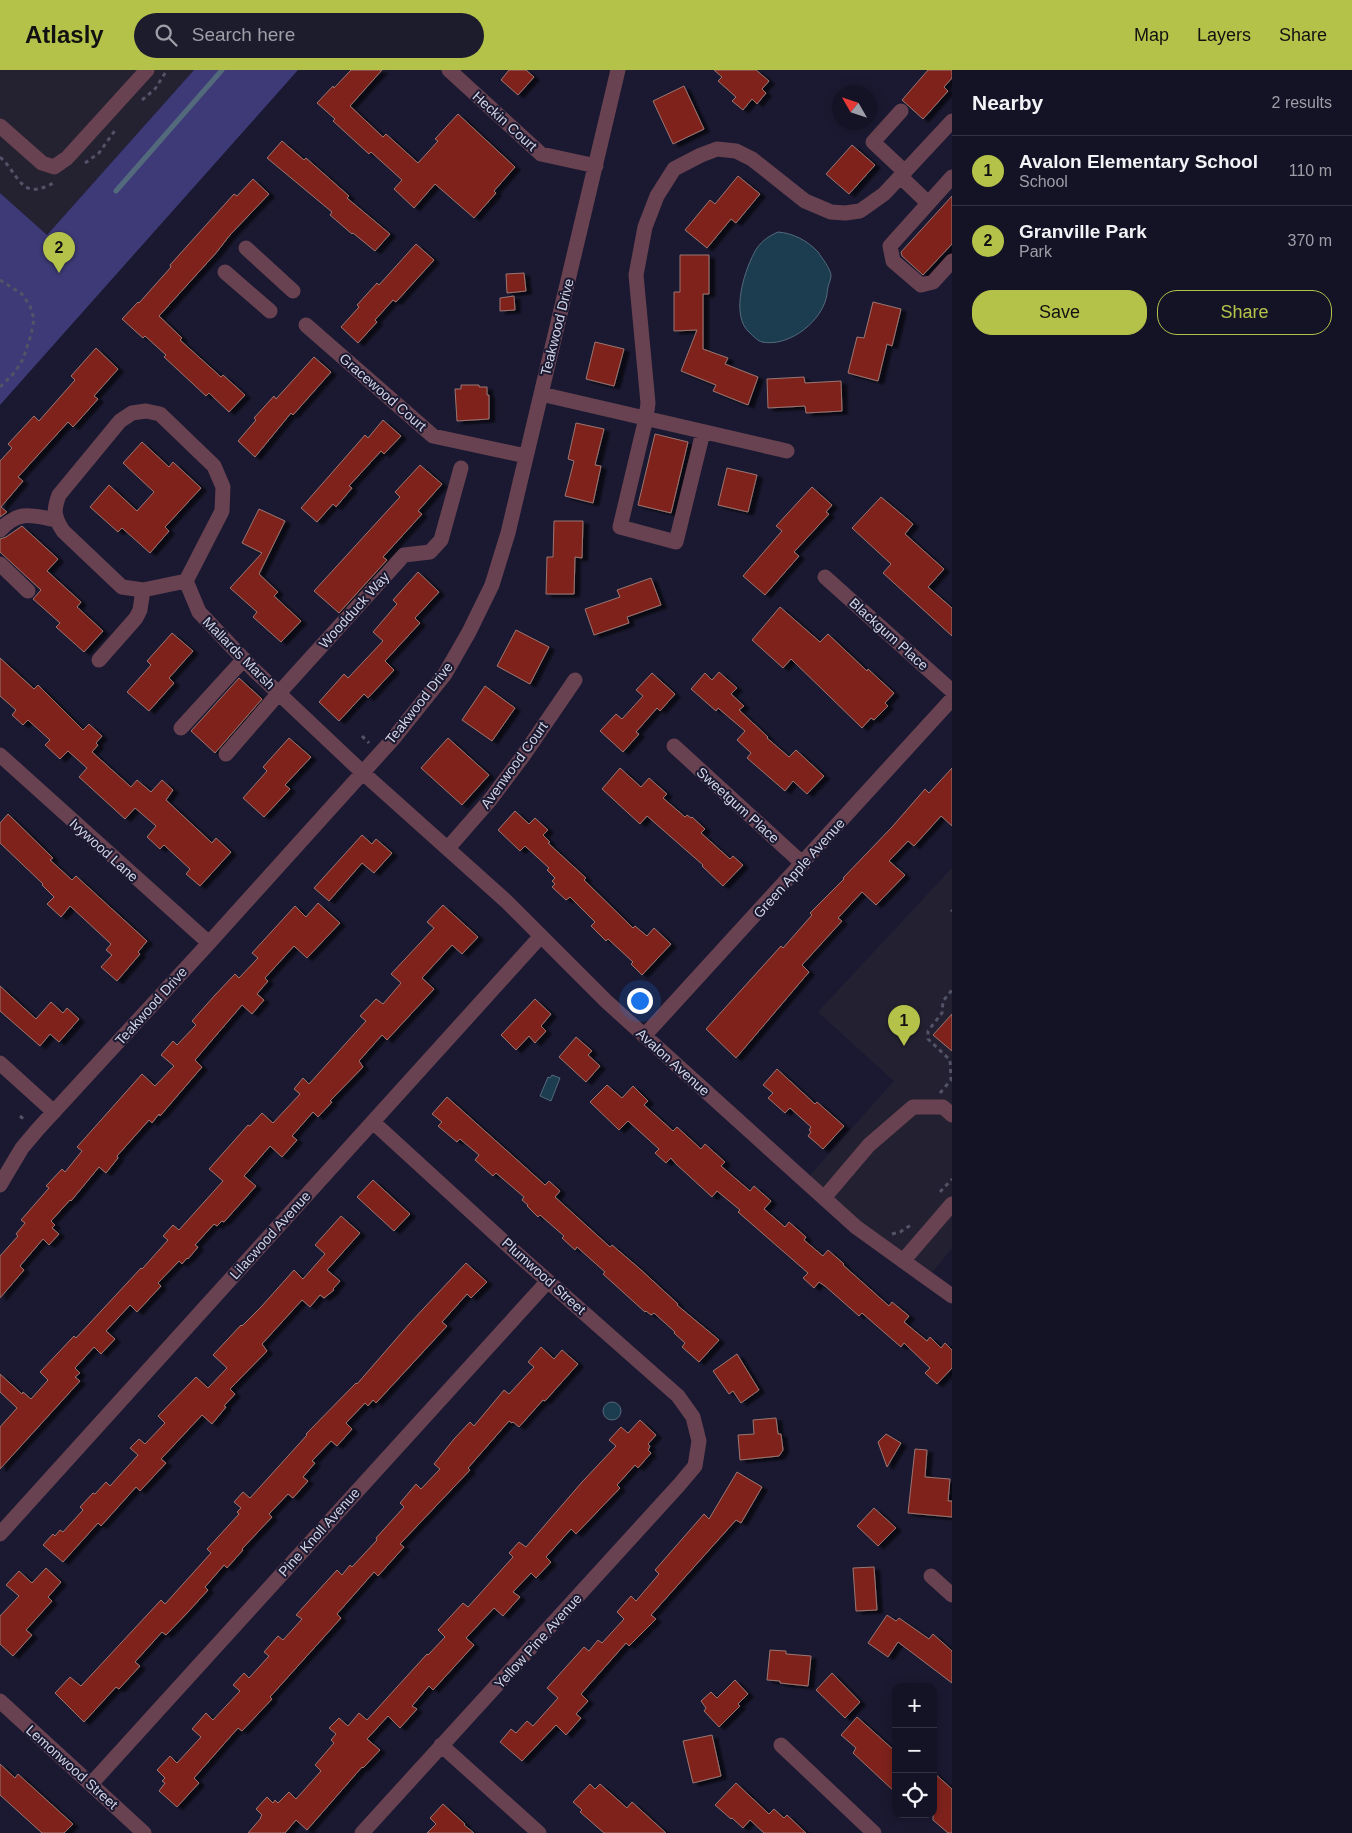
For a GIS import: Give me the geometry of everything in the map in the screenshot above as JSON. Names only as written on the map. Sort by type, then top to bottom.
[{"type":"street","points":[[0,126],[42,163],[54,167],[67,158],[147,70]]},
{"type":"street","name":"Heckin Court","points":[[449,70],[541,154],[596,166]]},
{"type":"street","name":"Teakwood Drive","points":[[0,1185],[22,1148],[393,739],[445,674],[470,632],[492,585],[508,533],[618,70]]},
{"type":"street","points":[[901,111],[873,142],[928,203]]},
{"type":"street","points":[[703,432],[676,542],[620,527],[648,404],[636,275],[645,227],[657,196],[674,169],[717,149],[736,151],[752,159],[805,201],[832,212],[860,211],[884,194],[952,121]]},
{"type":"street","points":[[952,177],[890,246],[893,261],[921,285],[933,282],[952,261]]},
{"type":"street","points":[[246,248],[293,291]]},
{"type":"street","points":[[225,272],[270,310]]},
{"type":"street","name":"Gracewood Court","points":[[306,325],[433,436],[526,456]]},
{"type":"street","points":[[541,394],[787,452]]},
{"type":"street","points":[[146,411],[160,414],[214,466],[223,487],[222,511],[186,581],[143,590],[122,586],[62,532],[56,520],[54,507],[59,495],[120,421],[132,413],[146,411]]},
{"type":"street","name":"Woodduck Way","points":[[226,754],[279,692],[404,555],[430,552],[441,540],[461,468]]},
{"type":"street","points":[[0,530],[14,517],[32,515],[56,520]]},
{"type":"street","points":[[0,564],[28,590]]},
{"type":"street","name":"Blackgum Place","points":[[825,577],[952,691]]},
{"type":"street","name":"Mallards Marsh","points":[[186,581],[199,612],[244,659],[362,772]]},
{"type":"street","points":[[99,660],[136,618],[140,610],[143,590]]},
{"type":"street","points":[[181,728],[244,659]]},
{"type":"street","name":"Avenwood Court","points":[[448,848],[490,800],[575,680]]},
{"type":"street","name":"Green Apple Avenue","points":[[644,1036],[952,699]]},
{"type":"street","name":"Sweetgum Place","points":[[674,746],[803,864]]},
{"type":"street","name":"Ivywood Lane","points":[[0,755],[209,943]]},
{"type":"street","name":"Avalon Avenue","points":[[362,772],[508,902],[540,937],[644,1036],[856,1227],[952,1296]]},
{"type":"street","name":"Lilacwood Avenue","points":[[0,1534],[540,937]]},
{"type":"street","points":[[0,1063],[54,1112]]},
{"type":"street","points":[[824,1198],[868,1146],[913,1107],[943,1107],[952,1115]]},
{"type":"street","name":"Plumwood Street","points":[[373,1122],[678,1396],[693,1416],[700,1441]]},
{"type":"street","points":[[904,1261],[952,1204]]},
{"type":"street","name":"Pine Knoll Avenue","points":[[91,1784],[548,1281]]},
{"type":"street","name":"Yellow Pine Avenue","points":[[362,1833],[679,1485],[695,1466],[700,1441]]},
{"type":"street","points":[[931,1576],[952,1595]]},
{"type":"street","name":"Lemonwood Street","points":[[0,1701],[144,1833]]},
{"type":"street","points":[[441,1745],[539,1833]]},
{"type":"street","points":[[781,1745],[874,1833]]},
{"type":"path","points":[[0,280],[22,294],[30,306],[34,319],[23,359],[15,372],[0,387]]},
{"type":"path","points":[[362,736],[369,744]]},
{"type":"path","points":[[940,1093],[952,1080],[950,1060],[928,1039],[928,1031],[942,1013],[942,1001],[952,990]]},
{"type":"path","points":[[935,1198],[952,1179]]},
{"type":"path","points":[[892,1234],[909,1228],[914,1222]]},
{"type":"shaded area","points":[[0,70],[194,70],[47,235],[0,193]]},
{"type":"shaded area","points":[[194,70],[298,70],[0,405],[0,193],[47,235]]},
{"type":"shaded area","points":[[952,868],[952,1248],[928,1277],[806,1180],[894,1081],[818,1012]]},
{"type":"water","points":[[778,232],[795,236],[814,248],[828,266],[831,276],[825,302],[815,319],[791,338],[772,343],[759,341],[750,333],[744,325],[740,304],[744,279],[752,256],[766,238]]},
{"type":"water","points":[[552,1075],[560,1078],[551,1101],[540,1096],[548,1077],[550,1078]]},
{"type":"water","points":[[612,1402],[618,1405],[621,1411],[618,1417],[612,1420],[606,1417],[603,1411],[606,1405]]},
{"type":"building","points":[[351,70],[382,70],[350,106],[383,137],[386,134],[418,163],[438,141],[435,139],[458,114],[515,167],[474,218],[435,184],[414,208],[394,189],[402,180],[371,152],[369,154],[333,121],[335,119],[317,103]]},
{"type":"building","points":[[509,70],[526,70],[534,77],[518,95],[501,80]]},
{"type":"building","points":[[714,70],[756,70],[769,81],[762,89],[766,93],[757,104],[752,99],[743,110],[732,101],[736,97],[718,81],[722,77]]},
{"type":"building","points":[[928,70],[952,70],[952,78],[944,87],[948,91],[923,119],[902,100]]},
{"type":"building","points":[[684,86],[704,129],[673,144],[653,101]]},
{"type":"building","points":[[282,141],[304,160],[306,158],[349,196],[347,198],[390,234],[375,251],[352,234],[330,215],[332,212],[267,158]]},
{"type":"building","points":[[852,145],[875,165],[849,194],[826,174]]},
{"type":"building","points":[[738,176],[760,194],[736,223],[731,219],[707,248],[685,230],[710,200],[715,204]]},
{"type":"building","points":[[253,179],[269,194],[230,235],[159,316],[182,338],[180,340],[221,377],[223,375],[245,395],[229,412],[209,393],[206,396],[164,357],[166,355],[122,319],[139,303],[171,267],[170,265],[234,194],[237,196]]},
{"type":"building","points":[[952,196],[952,244],[923,275],[902,256],[901,252]]},
{"type":"building","points":[[416,244],[434,260],[396,302],[393,300],[358,343],[341,327],[359,307],[357,305],[377,283],[379,285]]},
{"type":"building","points":[[680,255],[709,255],[709,294],[703,294],[703,349],[728,358],[725,364],[758,377],[748,405],[713,391],[716,385],[681,371],[697,330],[674,331],[674,292],[680,292]]},
{"type":"building","points":[[524,273],[526,291],[507,293],[506,274]]},
{"type":"building","points":[[514,296],[515,310],[500,311],[500,298]]},
{"type":"building","points":[[873,302],[901,309],[892,346],[887,344],[878,381],[848,373],[857,337],[864,338]]},
{"type":"building","points":[[595,342],[624,349],[614,386],[586,379]]},
{"type":"building","points":[[96,348],[118,369],[94,396],[98,399],[73,427],[68,422],[18,477],[23,481],[1,507],[7,512],[0,517],[0,461],[12,448],[8,444],[34,416],[39,421],[75,380],[71,376]]},
{"type":"building","points":[[314,357],[331,372],[293,415],[291,413],[255,457],[238,441],[256,420],[254,418],[274,396],[276,399]]},
{"type":"building","points":[[804,377],[805,383],[841,381],[842,411],[806,413],[805,406],[768,408],[767,379]]},
{"type":"building","points":[[461,385],[487,387],[489,419],[457,421],[455,389],[461,389]]},
{"type":"building","points":[[383,420],[401,436],[384,454],[381,451],[349,486],[352,488],[336,507],[333,504],[317,522],[301,508],[365,435],[368,438]]},
{"type":"building","points":[[576,423],[604,429],[595,465],[601,466],[593,503],[565,496],[574,461],[568,459]]},
{"type":"building","points":[[655,434],[688,442],[671,513],[638,505]]},
{"type":"building","points":[[142,442],[169,467],[173,462],[201,488],[165,527],[169,531],[150,553],[122,528],[118,532],[90,507],[109,485],[137,511],[154,492],[123,463]]},
{"type":"building","points":[[420,465],[442,484],[418,511],[422,514],[383,557],[387,560],[339,613],[314,591],[400,497],[395,492]]},
{"type":"building","points":[[727,468],[757,475],[748,512],[718,505]]},
{"type":"building","points":[[812,487],[832,505],[826,512],[829,514],[794,552],[799,556],[765,595],[743,576],[782,531],[776,526]]},
{"type":"building","points":[[881,497],[913,524],[905,534],[944,569],[928,587],[952,608],[952,636],[883,573],[891,564],[852,528]]},
{"type":"building","points":[[259,509],[285,521],[259,574],[278,592],[274,596],[301,621],[281,642],[253,617],[257,612],[230,588],[262,553],[242,543]]},
{"type":"building","points":[[554,521],[583,521],[582,558],[575,557],[574,594],[546,594],[547,557],[553,557]]},
{"type":"building","points":[[22,526],[58,559],[47,571],[81,602],[77,607],[103,631],[84,652],[56,627],[60,623],[33,599],[41,590],[0,552],[0,539]]},
{"type":"building","points":[[418,572],[439,592],[415,618],[420,623],[385,661],[394,670],[368,698],[364,694],[339,721],[319,702],[344,674],[348,678],[383,641],[373,632],[397,604],[393,600]]},
{"type":"building","points":[[651,578],[661,605],[627,617],[629,623],[594,635],[585,609],[620,597],[617,590]]},
{"type":"building","points":[[780,607],[820,642],[828,634],[867,671],[868,669],[894,693],[885,703],[888,706],[874,720],[871,718],[862,728],[791,659],[783,668],[752,640]]},
{"type":"building","points":[[516,630],[549,647],[530,684],[497,666]]},
{"type":"building","points":[[172,633],[193,651],[169,678],[174,683],[149,711],[127,692],[151,665],[147,661]]},
{"type":"building","points":[[0,658],[34,689],[38,685],[83,730],[89,724],[102,736],[92,752],[131,787],[137,780],[151,792],[162,780],[173,790],[166,800],[212,843],[216,838],[231,852],[200,886],[186,874],[190,869],[164,845],[160,849],[147,837],[156,826],[135,808],[125,819],[79,777],[87,768],[68,751],[60,759],[45,745],[50,740],[28,720],[23,725],[12,715],[16,710],[0,696]]},
{"type":"building","points":[[719,672],[737,688],[731,694],[744,706],[739,710],[767,738],[789,757],[796,750],[824,776],[807,794],[793,781],[785,791],[747,758],[751,753],[737,740],[745,731],[718,708],[716,711],[691,689],[705,673],[712,680]]},
{"type":"building","points":[[652,673],[675,694],[660,711],[657,708],[636,732],[639,734],[623,752],[600,731],[616,714],[622,719],[643,696],[636,690]]},
{"type":"building","points":[[239,678],[262,699],[215,753],[191,731]]},
{"type":"building","points":[[485,686],[515,708],[492,741],[462,720]]},
{"type":"building","points":[[289,738],[311,757],[285,785],[290,789],[264,817],[243,798],[267,771],[263,767]]},
{"type":"building","points":[[448,738],[489,775],[462,805],[421,768]]},
{"type":"building","points":[[620,768],[641,787],[649,778],[667,794],[663,798],[685,817],[687,815],[692,817],[705,829],[701,833],[730,859],[733,856],[743,865],[723,886],[703,865],[647,816],[640,824],[602,789]]},
{"type":"building","points":[[952,768],[952,826],[941,816],[914,846],[908,841],[889,861],[905,875],[876,905],[862,892],[838,918],[842,921],[802,965],[809,972],[736,1058],[706,1029],[781,946],[783,948],[812,915],[810,913],[844,879],[925,789],[929,793]]},
{"type":"building","points":[[515,811],[529,824],[535,818],[548,830],[543,835],[550,842],[548,843],[586,878],[584,880],[633,928],[635,926],[647,936],[654,928],[671,944],[642,975],[631,964],[633,962],[608,939],[606,941],[591,926],[595,922],[570,897],[566,900],[552,887],[555,884],[552,881],[555,878],[547,870],[549,868],[525,846],[520,851],[498,830]]},
{"type":"building","points":[[8,814],[53,858],[50,860],[72,880],[76,876],[147,941],[138,952],[140,954],[117,981],[101,967],[112,955],[106,950],[111,944],[70,906],[61,917],[47,904],[54,897],[0,843],[0,823]]},
{"type":"building","points":[[362,835],[372,844],[376,839],[392,853],[374,873],[362,863],[329,901],[314,888]]},
{"type":"building","points":[[318,903],[340,923],[307,958],[294,946],[265,978],[268,981],[257,994],[264,1000],[252,1014],[242,1005],[195,1060],[202,1067],[160,1116],[159,1114],[152,1123],[149,1120],[117,1156],[118,1158],[106,1173],[99,1167],[71,1201],[51,1221],[55,1225],[52,1228],[59,1234],[49,1245],[43,1239],[20,1266],[24,1270],[0,1298],[0,1256],[18,1236],[16,1234],[25,1223],[21,1220],[49,1188],[46,1186],[62,1169],[65,1172],[82,1151],[77,1147],[142,1074],[155,1086],[174,1066],[161,1055],[173,1041],[177,1045],[196,1025],[192,1021],[235,974],[239,978],[258,958],[252,953],[295,906],[306,917]]},
{"type":"building","points":[[443,905],[478,937],[462,954],[452,945],[422,978],[434,989],[387,1040],[382,1035],[359,1061],[363,1067],[330,1101],[332,1102],[318,1117],[313,1112],[292,1136],[297,1140],[282,1157],[270,1146],[244,1176],[256,1186],[224,1222],[222,1221],[217,1226],[214,1224],[195,1245],[198,1247],[188,1259],[182,1264],[179,1261],[158,1283],[161,1286],[137,1312],[130,1305],[106,1331],[115,1339],[101,1354],[94,1347],[75,1368],[80,1373],[75,1377],[80,1381],[0,1469],[0,1427],[17,1408],[0,1392],[0,1374],[22,1394],[23,1392],[31,1399],[48,1380],[40,1372],[74,1336],[76,1338],[142,1269],[168,1240],[163,1236],[173,1225],[179,1230],[223,1181],[209,1169],[248,1125],[250,1126],[262,1113],[273,1123],[300,1094],[294,1089],[303,1078],[309,1084],[366,1021],[360,1016],[376,999],[383,1004],[401,983],[391,974],[434,928],[427,922]]},
{"type":"building","points":[[0,986],[36,1019],[51,1002],[63,1013],[67,1008],[79,1019],[59,1042],[50,1034],[40,1046],[0,1011]]},
{"type":"building","points":[[535,999],[551,1014],[541,1026],[546,1031],[535,1043],[529,1036],[516,1050],[501,1035]]},
{"type":"building","points":[[952,1014],[952,1051],[933,1035]]},
{"type":"building","points":[[576,1037],[592,1051],[588,1055],[600,1066],[586,1082],[559,1057]]},
{"type":"building","points":[[777,1069],[815,1104],[817,1102],[844,1126],[823,1149],[808,1136],[811,1132],[809,1130],[811,1127],[790,1108],[785,1113],[768,1098],[773,1093],[763,1085]]},
{"type":"building","points":[[607,1085],[622,1098],[633,1086],[648,1101],[644,1105],[673,1131],[677,1127],[701,1149],[705,1144],[725,1162],[721,1166],[750,1191],[754,1186],[771,1201],[764,1209],[785,1227],[789,1222],[806,1237],[804,1240],[823,1256],[828,1250],[889,1306],[892,1302],[909,1316],[904,1322],[927,1341],[930,1337],[941,1348],[945,1343],[952,1350],[952,1368],[937,1384],[925,1373],[930,1368],[904,1343],[901,1347],[862,1313],[859,1316],[819,1282],[814,1288],[803,1278],[808,1273],[738,1212],[740,1210],[717,1191],[712,1197],[671,1158],[666,1163],[655,1153],[659,1149],[628,1121],[619,1130],[590,1102]]},
{"type":"building","points":[[447,1097],[545,1185],[549,1181],[560,1191],[555,1197],[610,1247],[612,1245],[640,1269],[677,1305],[719,1340],[699,1362],[682,1347],[685,1343],[675,1332],[654,1313],[651,1315],[645,1312],[603,1274],[605,1272],[577,1247],[575,1250],[562,1238],[564,1236],[540,1215],[538,1217],[522,1200],[524,1197],[496,1173],[493,1176],[475,1160],[479,1155],[460,1139],[457,1142],[438,1126],[442,1122],[432,1114]]},
{"type":"building","points":[[373,1180],[410,1214],[394,1231],[357,1197]]},
{"type":"building","points":[[341,1216],[360,1233],[327,1270],[340,1281],[334,1290],[324,1298],[320,1295],[310,1307],[302,1300],[262,1344],[267,1351],[230,1389],[235,1394],[212,1424],[202,1415],[161,1459],[166,1463],[140,1491],[136,1487],[101,1526],[98,1523],[63,1562],[43,1545],[53,1534],[55,1536],[60,1530],[63,1532],[83,1510],[80,1507],[93,1493],[95,1494],[106,1482],[110,1486],[138,1455],[130,1448],[139,1439],[145,1444],[165,1423],[158,1416],[196,1377],[208,1388],[227,1368],[213,1355],[261,1307],[294,1270],[303,1279],[325,1254],[315,1245]]},
{"type":"building","points":[[466,1263],[487,1282],[471,1298],[467,1294],[442,1322],[447,1326],[376,1403],[373,1400],[368,1406],[365,1403],[346,1423],[352,1429],[337,1446],[331,1441],[312,1461],[315,1463],[303,1477],[308,1481],[293,1498],[288,1494],[269,1514],[272,1517],[227,1568],[224,1565],[205,1587],[208,1590],[166,1635],[162,1632],[135,1662],[140,1666],[119,1689],[116,1687],[84,1722],[55,1693],[70,1677],[81,1686],[161,1600],[165,1604],[211,1553],[207,1549],[239,1514],[237,1512],[241,1508],[234,1502],[243,1492],[250,1498],[306,1434],[357,1384]]},
{"type":"building","points":[[541,1347],[554,1359],[562,1350],[578,1364],[519,1427],[509,1421],[468,1468],[470,1470],[400,1544],[404,1547],[378,1576],[374,1572],[337,1614],[341,1618],[270,1697],[272,1699],[242,1731],[238,1728],[194,1778],[199,1783],[177,1807],[159,1791],[165,1783],[162,1781],[165,1778],[157,1770],[170,1756],[177,1763],[201,1737],[192,1729],[206,1713],[213,1720],[240,1691],[233,1685],[244,1673],[249,1678],[269,1656],[264,1652],[278,1636],[283,1640],[302,1619],[296,1615],[337,1570],[342,1575],[377,1540],[376,1538],[404,1507],[400,1503],[416,1484],[421,1489],[440,1469],[434,1464],[454,1439],[470,1422],[474,1426],[504,1390],[509,1394],[534,1367],[528,1362]]},
{"type":"building","points":[[737,1354],[759,1390],[741,1403],[733,1391],[729,1394],[713,1371]]},
{"type":"building","points":[[776,1418],[783,1450],[779,1456],[740,1460],[738,1435],[754,1434],[753,1420]]},
{"type":"building","points":[[640,1420],[656,1435],[648,1444],[650,1446],[648,1450],[651,1453],[638,1468],[635,1465],[617,1485],[620,1488],[576,1534],[571,1529],[546,1557],[551,1562],[536,1578],[531,1573],[513,1592],[520,1597],[503,1616],[494,1608],[466,1638],[474,1645],[433,1690],[429,1686],[412,1706],[417,1709],[400,1728],[388,1716],[367,1739],[380,1750],[362,1767],[307,1830],[296,1820],[285,1833],[248,1833],[261,1818],[262,1815],[256,1809],[267,1797],[273,1803],[275,1800],[278,1803],[289,1792],[296,1799],[321,1771],[315,1765],[334,1743],[331,1740],[336,1734],[329,1728],[339,1718],[348,1726],[359,1713],[367,1720],[445,1637],[438,1630],[463,1603],[468,1607],[513,1557],[509,1553],[519,1542],[526,1547],[616,1446],[609,1440],[621,1427],[628,1433]]},
{"type":"building","points":[[886,1434],[901,1443],[887,1467],[878,1442]]},
{"type":"building","points":[[915,1449],[927,1450],[925,1477],[950,1479],[948,1501],[952,1501],[952,1517],[908,1513]]},
{"type":"building","points":[[737,1472],[762,1487],[741,1523],[736,1520],[651,1615],[656,1619],[629,1646],[626,1643],[581,1694],[588,1701],[576,1714],[581,1718],[566,1735],[556,1725],[522,1761],[500,1742],[511,1729],[516,1733],[527,1721],[533,1726],[558,1698],[547,1688],[584,1647],[589,1651],[598,1640],[602,1643],[624,1619],[617,1612],[631,1596],[636,1601],[659,1574],[655,1570],[704,1514],[709,1519]]},
{"type":"building","points":[[874,1508],[896,1528],[878,1546],[857,1526]]},
{"type":"building","points":[[874,1567],[877,1610],[856,1611],[853,1568]]},
{"type":"building","points":[[46,1568],[61,1582],[48,1597],[52,1601],[26,1630],[32,1635],[13,1656],[0,1644],[0,1616],[19,1596],[6,1585],[19,1571],[32,1583]]},
{"type":"building","points":[[887,1615],[896,1621],[899,1618],[929,1639],[933,1634],[952,1651],[952,1683],[898,1642],[888,1657],[868,1643]]},
{"type":"building","points":[[770,1650],[786,1651],[786,1654],[811,1656],[808,1686],[767,1680]]},
{"type":"building","points":[[832,1673],[860,1702],[845,1718],[816,1690]]},
{"type":"building","points":[[735,1680],[748,1694],[738,1704],[740,1706],[719,1727],[704,1711],[706,1708],[701,1701],[711,1692],[717,1698]]},
{"type":"building","points":[[857,1717],[892,1748],[892,1789],[853,1753],[856,1748],[841,1735]]},
{"type":"building","points":[[712,1735],[721,1776],[693,1783],[683,1741]]},
{"type":"building","points":[[0,1764],[15,1778],[18,1774],[73,1824],[64,1833],[42,1833],[0,1795]]},
{"type":"building","points":[[937,1776],[952,1789],[952,1833],[948,1833],[933,1818],[937,1818]]},
{"type":"building","points":[[736,1783],[769,1814],[774,1809],[784,1818],[787,1815],[806,1833],[764,1833],[750,1820],[743,1828],[715,1805]]},
{"type":"building","points":[[590,1784],[595,1789],[600,1784],[627,1808],[632,1802],[666,1833],[604,1833],[580,1812],[582,1810],[573,1802]]},
{"type":"building","points":[[443,1804],[474,1833],[427,1833],[436,1824],[430,1818]]},
{"type":"waterway","points":[[116,191],[222,70]]},
{"type":"place","name":"Granville Park","points":[[59,273]]},
{"type":"place","name":"Avalon Elementary School","points":[[904,1046]]}]
